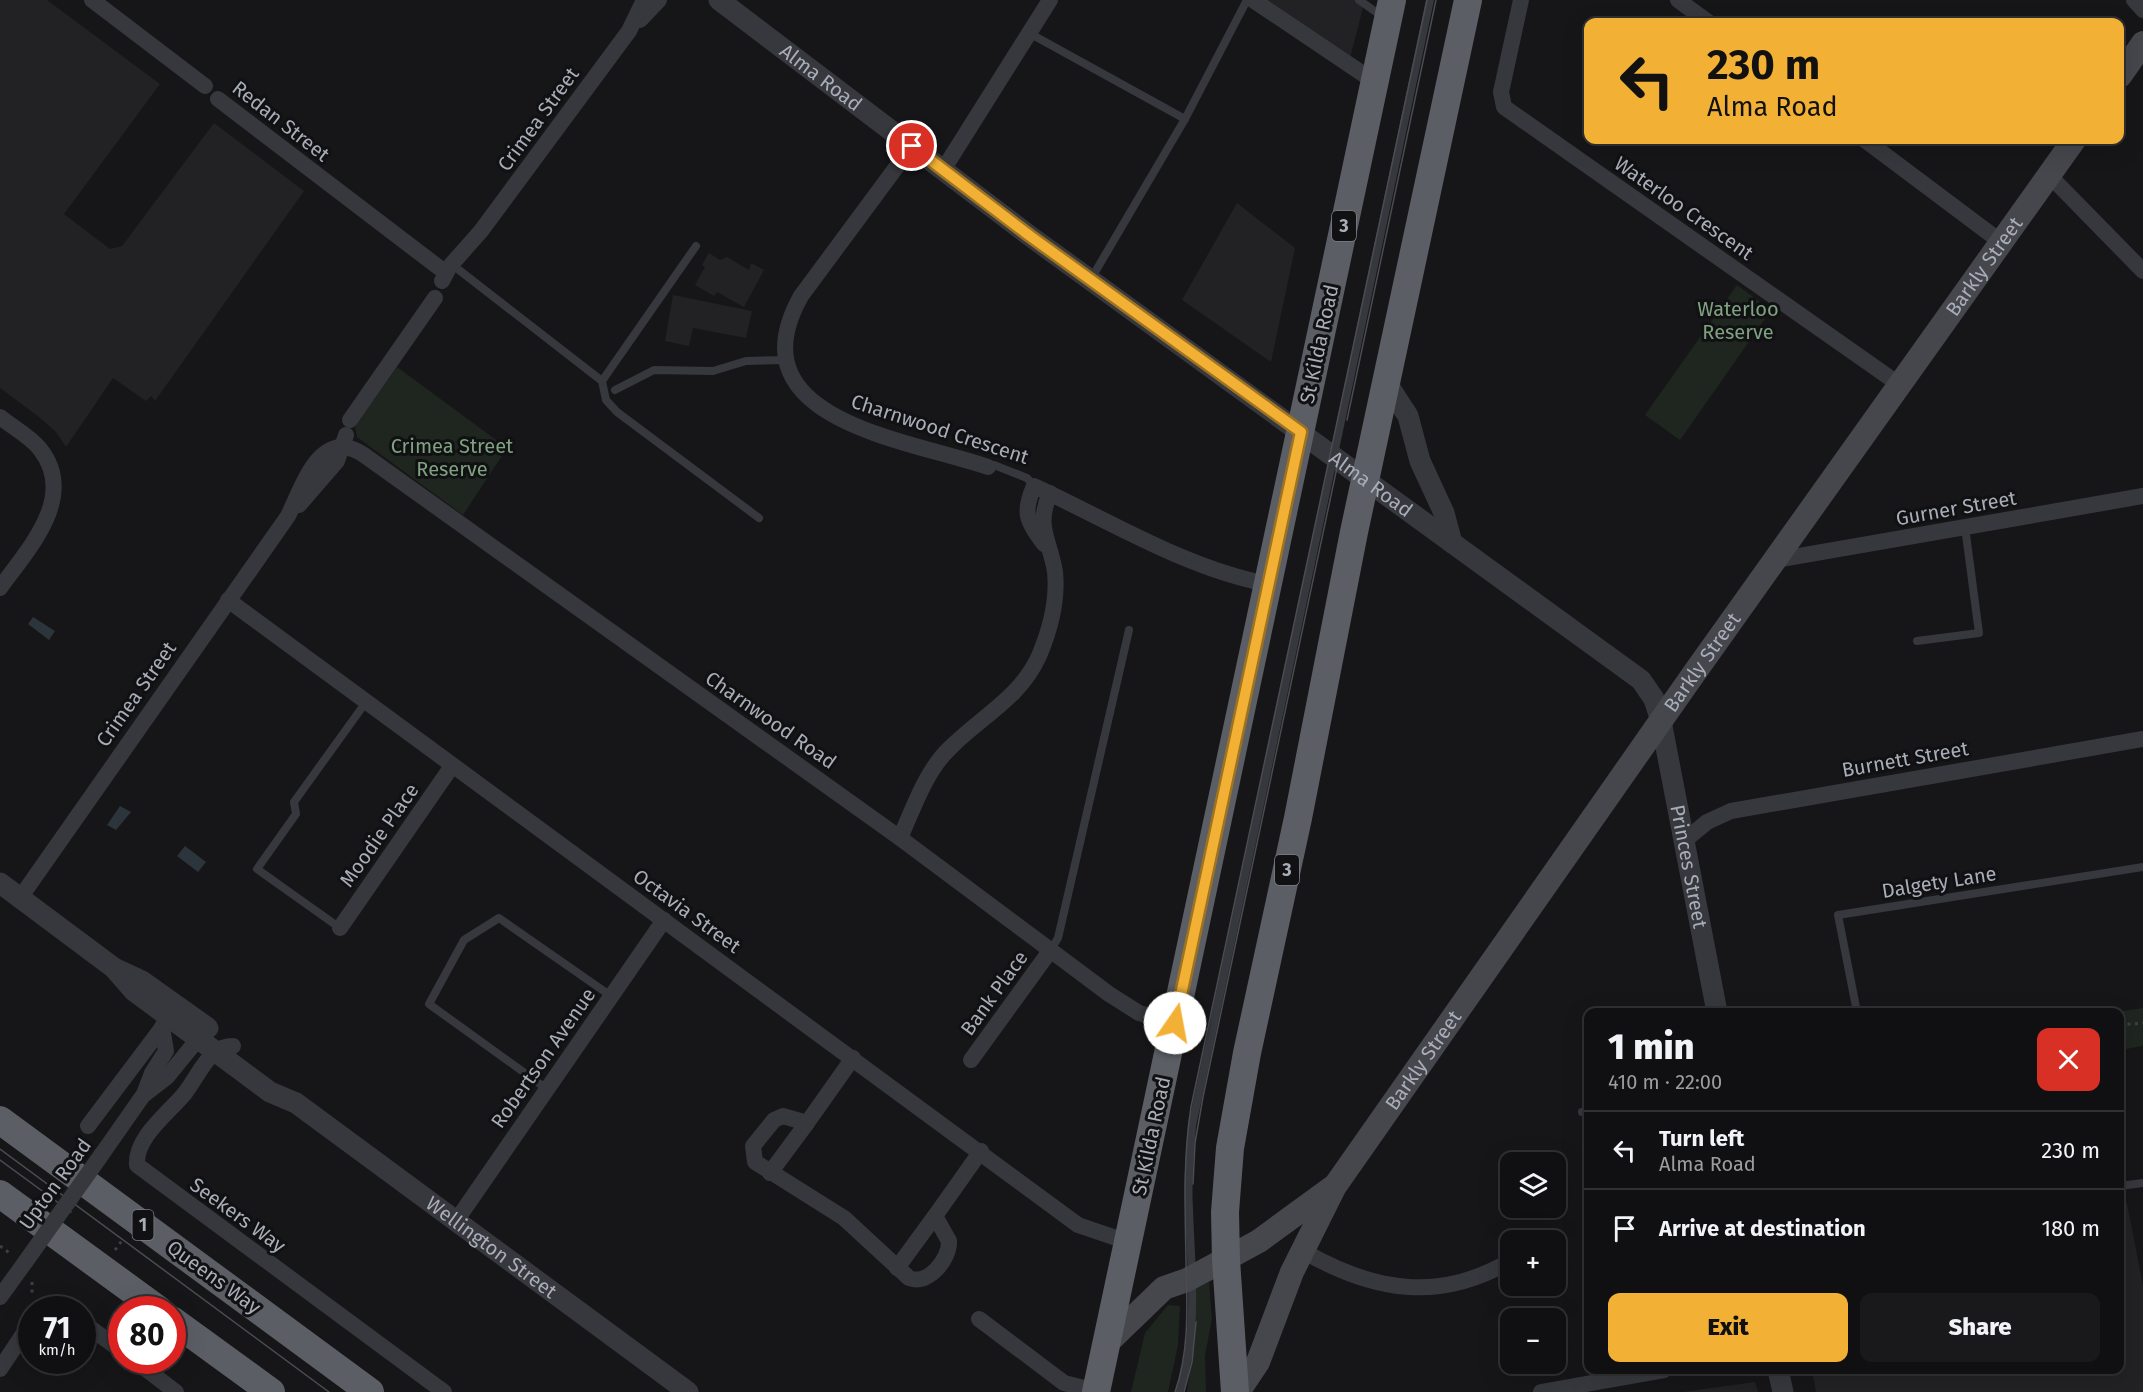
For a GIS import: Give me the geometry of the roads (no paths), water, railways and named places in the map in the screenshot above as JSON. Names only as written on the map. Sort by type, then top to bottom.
[{"type":"highway","name":"3","points":[[1237,1392],[1226,1260],[1228,1169],[1236,1108],[1299,818],[1386,382],[1468,0]]},
{"type":"highway","name":"St Kilda Road","points":[[1096,1391],[1390,10]]},
{"type":"highway","name":"Queens Way","points":[[0,1120],[370,1392]]},
{"type":"highway","points":[[0,1194],[140,1296]]},
{"type":"highway","points":[[186,1330],[271,1392]]},
{"type":"main road","points":[[2124,70],[2143,43]]},
{"type":"main road","name":"Barkly Street","points":[[1237,1392],[1258,1362],[1292,1272],[1335,1186],[1661,721],[2071,144]]},
{"type":"main road","name":"Barkly Street","points":[[1107,1343],[1164,1288],[1226,1260],[1279,1228],[1335,1186]]},
{"type":"street","name":"Redan Street","points":[[92,0],[205,86]]},
{"type":"street","name":"Crimea Street","points":[[629,31],[645,0]]},
{"type":"street","name":"Crimea Street","points":[[449,274],[629,31],[659,0]]},
{"type":"street","points":[[943,170],[1050,0]]},
{"type":"street","points":[[1253,0],[1375,82]]},
{"type":"street","name":"Waterloo Crescent","points":[[1521,0],[1500,92],[1504,107],[1900,385]]},
{"type":"street","points":[[1678,0],[1703,18]]},
{"type":"street","points":[[2134,0],[2143,10]]},
{"type":"street","name":"Alma Road","points":[[729,3],[943,170],[1452,543],[1631,671],[1648,688],[1661,721]]},
{"type":"street","name":"Redan Street","points":[[218,99],[449,274]]},
{"type":"street","points":[[1870,144],[2001,242]]},
{"type":"street","name":"Charnwood Crescent","points":[[912,146],[801,296],[790,323],[787,360],[800,388],[813,403],[828,413],[902,442],[988,467]]},
{"type":"street","points":[[2049,175],[2143,271]]},
{"type":"street","name":"Crimea Street","points":[[20,898],[288,516],[324,453],[347,434],[435,298]]},
{"type":"street","points":[[1386,382],[1408,416],[1420,461],[1444,513],[1452,543]]},
{"type":"street","points":[[0,417],[39,447],[50,469],[54,492],[45,525],[0,588]]},
{"type":"street","name":"Charnwood Road","points":[[347,434],[364,455],[900,838],[1050,951],[1138,1013],[1175,1023]]},
{"type":"street","points":[[1034,486],[1027,505],[1027,516],[1050,555]]},
{"type":"street","name":"Charnwood Crescent","points":[[1034,486],[1199,564],[1231,577],[1267,584]]},
{"type":"street","points":[[900,838],[940,759],[950,747],[999,709],[1016,692],[1038,659],[1053,612],[1056,591],[1041,516],[1050,493]]},
{"type":"street","name":"Gurner Street","points":[[1776,560],[2143,496]]},
{"type":"street","name":"Octavia Street","points":[[228,600],[981,1151],[1078,1225],[1128,1242]]},
{"type":"street","name":"Princes Street","points":[[1661,721],[1716,1008]]},
{"type":"street","name":"Burnett Street","points":[[1684,841],[1719,815],[1746,808],[2143,739]]},
{"type":"street","name":"Moodie Place","points":[[339,928],[452,766]]},
{"type":"street","name":"Wellington Street","points":[[0,883],[114,968],[142,981],[224,1049]]},
{"type":"street","name":"Robertson Avenue","points":[[456,1221],[664,920]]},
{"type":"street","name":"Bank Place","points":[[971,1060],[1050,951]]},
{"type":"street","name":"Wellington Street","points":[[114,968],[166,1022],[198,1039],[224,1049],[284,1083],[296,1103],[688,1392]]},
{"type":"street","points":[[88,1126],[166,1022]]},
{"type":"street","name":"Upton Road","points":[[0,1297],[144,1094],[152,1073],[166,1051],[166,1022]]},
{"type":"street","name":"Upton Road","points":[[144,1094],[167,1077],[198,1039]]},
{"type":"street","name":"Seekers Way","points":[[224,1049],[141,1147],[136,1156],[137,1165],[444,1392]]},
{"type":"street","points":[[770,1173],[853,1058]]},
{"type":"street","points":[[807,1123],[780,1116],[755,1142],[752,1151],[753,1158],[770,1173],[844,1218],[876,1245],[897,1268],[909,1278],[917,1281],[926,1278],[940,1264],[950,1244],[935,1216]]},
{"type":"street","points":[[897,1268],[981,1151]]},
{"type":"street","points":[[1303,1251],[1336,1269],[1373,1282],[1417,1288],[1464,1281],[1483,1276],[1500,1267]]},
{"type":"street","points":[[979,1319],[1064,1383],[1096,1391]]},
{"type":"street","points":[[0,1369],[18,1340]]},
{"type":"street","points":[[152,1374],[176,1392]]},
{"type":"street","points":[[1541,1392],[1642,1374]]},
{"type":"street","points":[[1779,1374],[1783,1392]]},
{"type":"lane","points":[[1091,279],[1185,119],[1247,0]]},
{"type":"lane","points":[[1359,0],[1390,10]]},
{"type":"lane","points":[[1179,1392],[1188,1350],[1190,1278],[1188,1183],[1192,1126],[1430,0]]},
{"type":"lane","points":[[1029,33],[1185,119]]},
{"type":"lane","name":"Redan Street","points":[[205,86],[218,99]]},
{"type":"lane","points":[[602,381],[696,246]]},
{"type":"lane","points":[[449,274],[602,381],[606,400],[617,412],[759,518]]},
{"type":"lane","name":"Crimea Street","points":[[435,298],[449,274]]},
{"type":"lane","points":[[615,390],[654,370],[671,368],[713,371],[746,361],[787,360]]},
{"type":"lane","name":"Charnwood Crescent","points":[[988,467],[994,465],[1027,478],[1034,486]]},
{"type":"lane","points":[[1917,641],[1979,633],[1965,527]]},
{"type":"lane","points":[[1050,951],[1058,938],[1129,630]]},
{"type":"lane","points":[[339,928],[257,869],[296,814],[294,802],[366,702]]},
{"type":"lane","name":"Dalgety Lane","points":[[1856,1008],[1838,915],[2143,867]]},
{"type":"lane","points":[[547,1089],[429,1004],[464,940],[500,918],[611,996]]},
{"type":"lane","points":[[2124,1185],[2143,1183]]},
{"type":"tram line","points":[[1175,1392],[1180,1376],[1187,1326],[1185,1183],[1191,1107],[1427,0]]},
{"type":"tram line","points":[[1347,420],[1436,0]]},
{"type":"tram line","points":[[1193,1184],[1195,1143],[1203,1097],[1339,458]]},
{"type":"tram line","points":[[0,1149],[329,1392]]},
{"type":"tram line","points":[[0,1160],[71,1212]]},
{"type":"tram line","points":[[1184,1392],[1192,1362],[1196,1322]]},
{"type":"park label","name":"Waterloo Reserve","points":[[1738,320]]},
{"type":"park label","name":"Crimea Street Reserve","points":[[452,458]]}]
